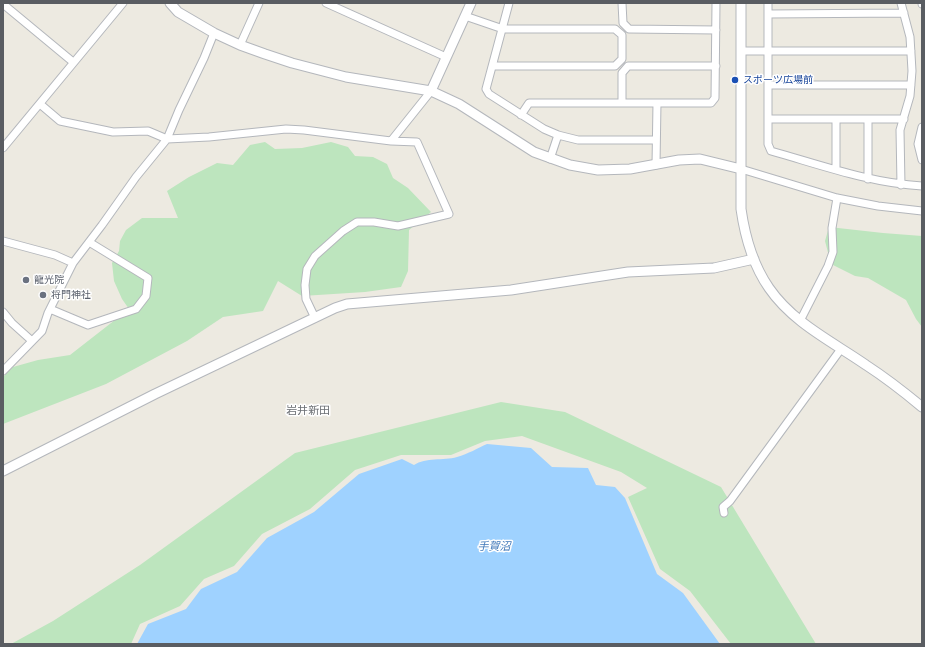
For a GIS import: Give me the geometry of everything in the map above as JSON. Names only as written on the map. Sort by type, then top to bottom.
[{"type":"street","points":[[3,148],[123,3]]},
{"type":"street","points":[[170,3],[178,12],[214,33],[240,45],[292,63],[346,77],[431,91],[459,104],[528,148],[550,159],[570,165],[598,170],[630,169],[679,160],[700,159],[741,169],[837,198],[878,206],[922,211]]},
{"type":"street","points":[[240,45],[259,3]]},
{"type":"street","points":[[326,3],[446,58]]},
{"type":"street","points":[[391,141],[431,91],[471,3]]},
{"type":"street","points":[[509,3],[486,89],[489,94],[521,115],[558,136],[578,140],[656,140]]},
{"type":"street","points":[[622,3],[623,23],[629,29],[716,30]]},
{"type":"street","points":[[521,115],[530,102],[711,103],[715,98],[716,3]]},
{"type":"street","points":[[741,3],[741,209],[746,237],[754,259],[770,289],[785,307],[800,321],[891,383],[922,407]]},
{"type":"street","points":[[768,3],[768,144],[772,151],[868,179],[901,185],[922,186]]},
{"type":"street","points":[[901,3],[910,37],[911,51],[910,96],[900,130],[901,185]]},
{"type":"street","points":[[3,4],[73,62]]},
{"type":"street","points":[[768,14],[904,13]]},
{"type":"street","points":[[465,16],[503,29],[615,29],[622,35],[622,59],[615,66],[493,66]]},
{"type":"street","points":[[3,371],[42,331],[50,309],[73,263],[136,177],[167,139],[214,33]]},
{"type":"street","points":[[742,51],[911,51]]},
{"type":"street","points":[[622,102],[622,72],[628,66],[716,66]]},
{"type":"street","points":[[769,85],[911,85]]},
{"type":"street","points":[[656,165],[657,103]]},
{"type":"street","points":[[40,104],[60,120],[113,132],[148,131],[167,139],[209,137],[286,129],[317,131],[391,141],[416,142],[449,214],[398,226],[374,222],[356,222],[342,231],[315,256],[307,269],[305,285],[306,299],[314,318]]},
{"type":"street","points":[[769,118],[904,119]]},
{"type":"street","points":[[836,119],[836,170]]},
{"type":"street","points":[[868,119],[868,179]]},
{"type":"street","points":[[922,127],[918,144],[922,160]]},
{"type":"street","points":[[550,159],[558,136]]},
{"type":"street","points":[[800,321],[828,266],[833,252],[832,228],[837,198]]},
{"type":"street","points":[[3,242],[55,255],[73,263]]},
{"type":"street","points":[[50,309],[88,325],[136,309],[146,296],[148,278],[89,242]]},
{"type":"street","points":[[3,470],[155,394],[314,318],[347,304],[511,290],[628,272],[714,268],[754,259]]},
{"type":"street","points":[[3,312],[32,342]]},
{"type":"street","points":[[724,514],[723,507],[730,501],[841,349]]},
{"type":"green space","points":[[265,142],[275,149],[302,148],[331,142],[348,147],[355,156],[373,157],[387,164],[393,178],[408,188],[431,212],[409,230],[408,271],[401,287],[365,292],[302,296],[278,281],[263,311],[223,317],[187,341],[106,384],[3,424],[3,377],[13,367],[38,360],[70,355],[129,309],[122,299],[114,281],[112,263],[119,251],[120,241],[126,230],[142,218],[178,218],[167,191],[189,177],[217,163],[233,165],[250,145]]},
{"type":"green space","points":[[829,227],[922,236],[922,327],[906,300],[868,278],[855,276],[831,264],[825,241]]},
{"type":"green space","points":[[501,402],[565,412],[721,487],[816,644],[731,644],[690,591],[660,569],[628,497],[647,488],[621,472],[522,436],[485,441],[451,455],[401,455],[355,470],[310,509],[262,534],[234,566],[204,579],[180,606],[140,624],[131,644],[11,644],[53,621],[140,565],[295,453]]},
{"type":"water","name":"手賀沼","points":[[487,444],[531,448],[552,467],[588,468],[596,485],[615,487],[625,498],[657,574],[683,593],[720,644],[137,644],[148,624],[186,609],[201,589],[237,572],[267,538],[314,512],[359,474],[402,459],[414,465],[429,460],[457,457]]},
{"type":"place","name":"スポーツ広場前","points":[[735,80]]},
{"type":"place","name":"龍光院","points":[[26,280]]},
{"type":"place","name":"将門神社","points":[[43,295]]},
{"type":"district","name":"岩井新田","points":[[308,411]]}]
